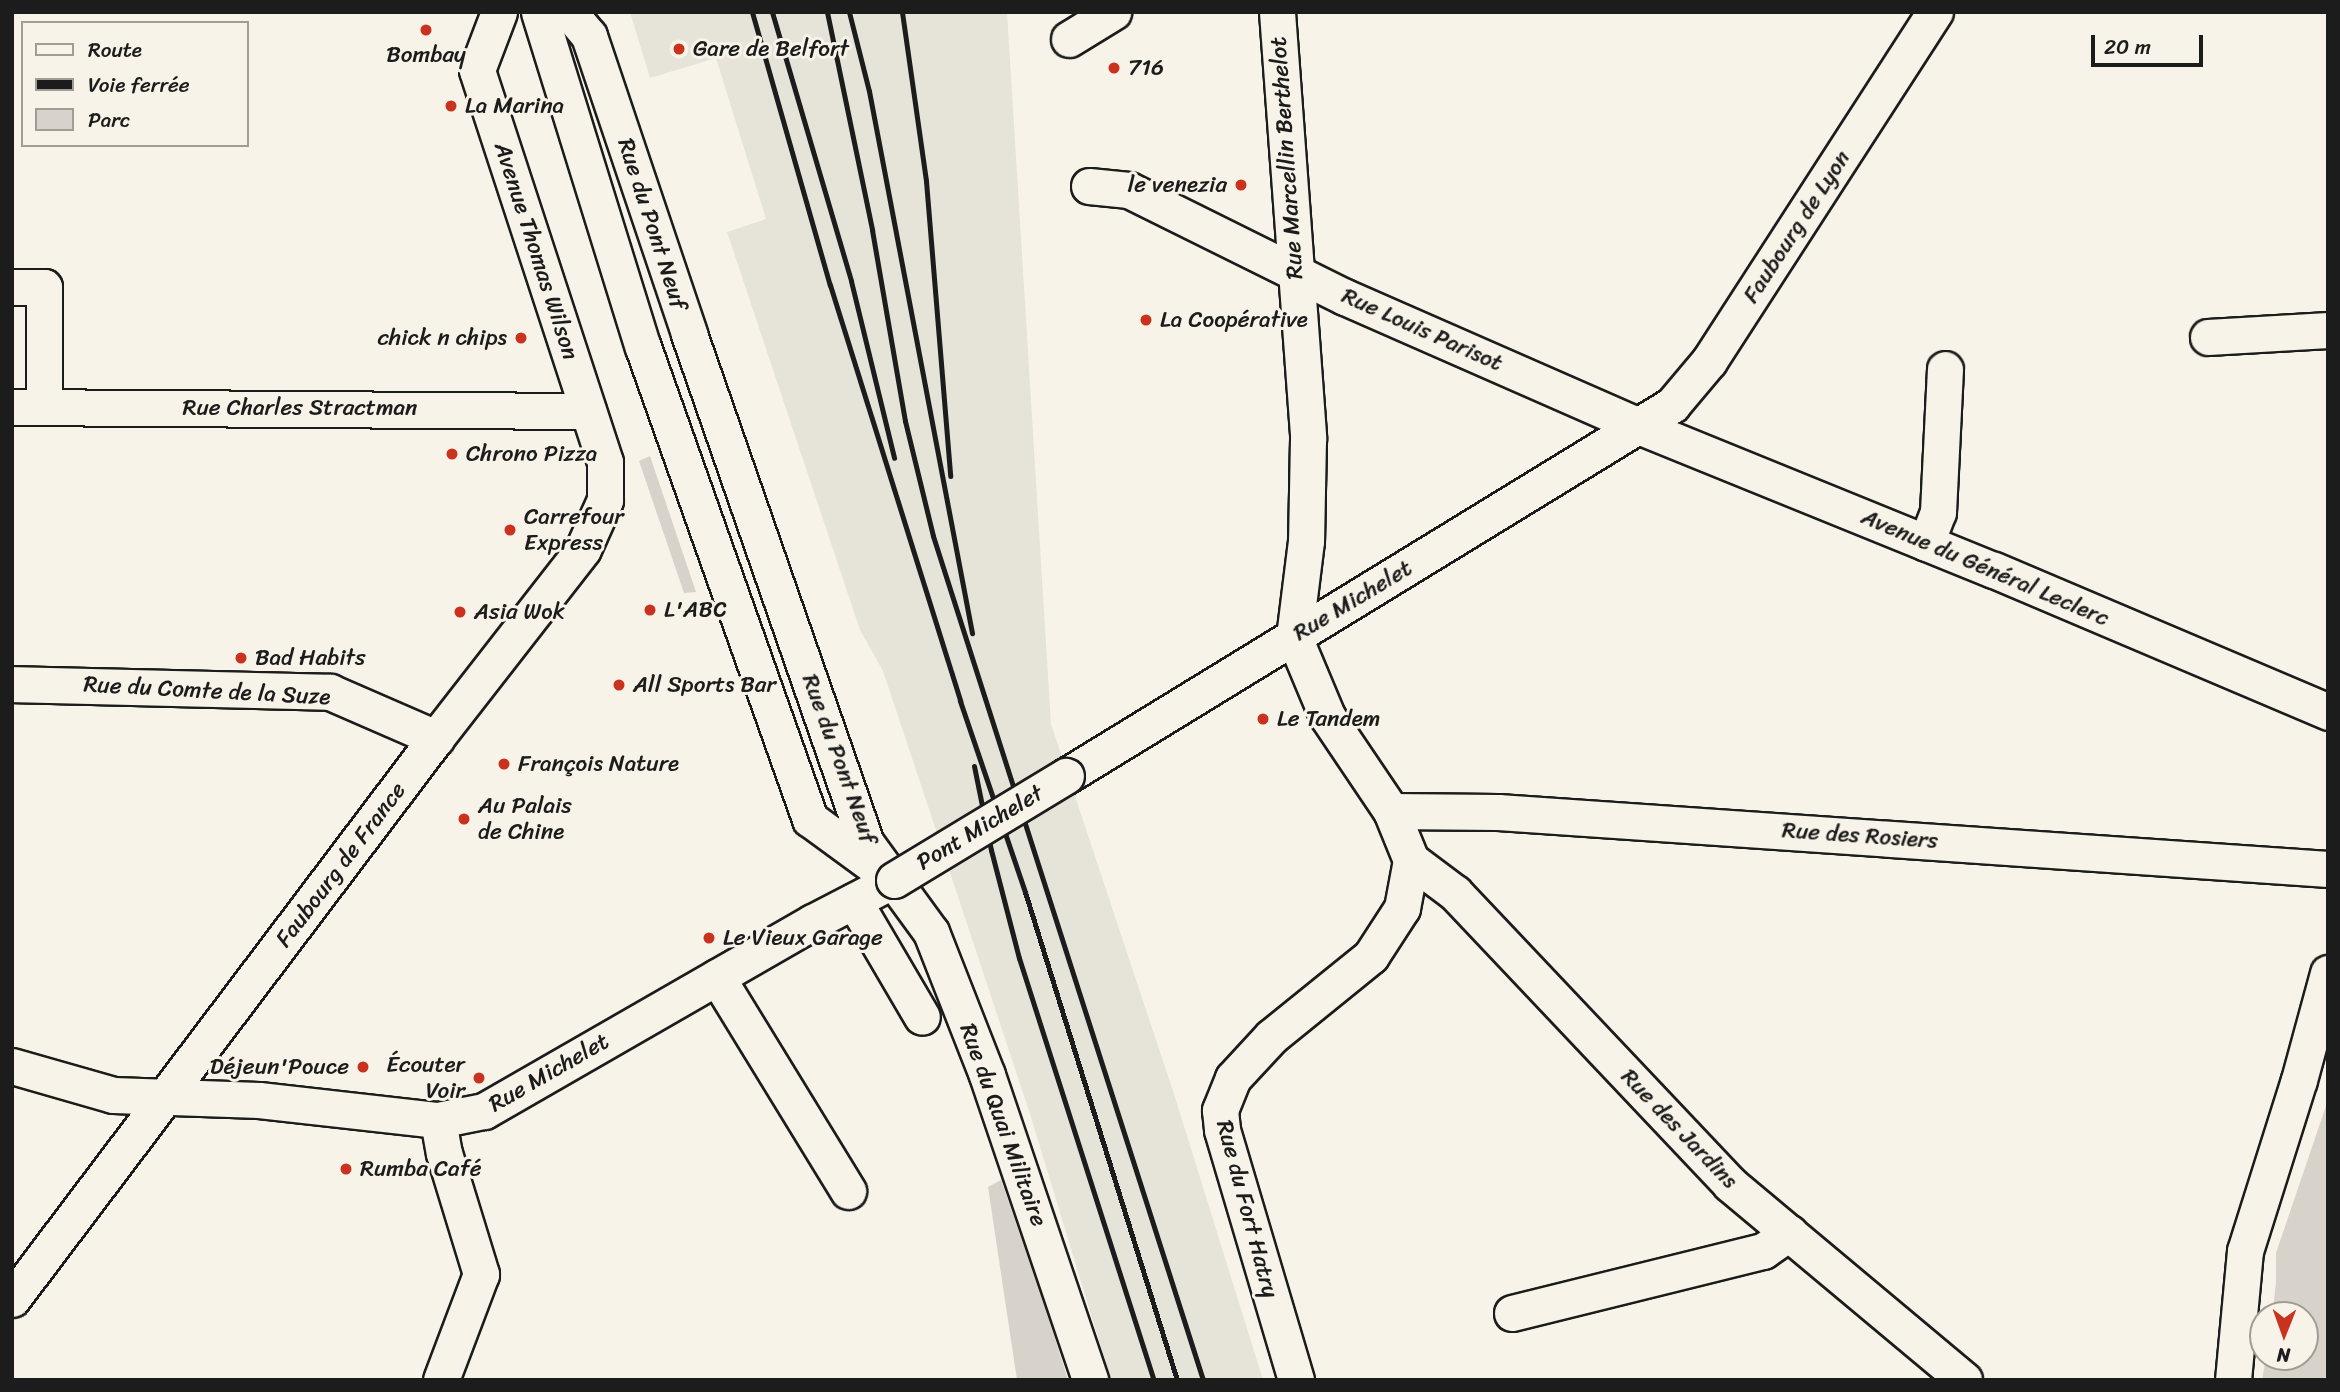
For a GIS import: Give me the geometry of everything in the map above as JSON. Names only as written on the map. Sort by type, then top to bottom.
[{"type":"street","name":"Avenue Thomas Wilson","points":[[499,12],[477,70],[588,411]]},
{"type":"street","name":"Rue du Pont Neuf","points":[[539,12],[655,382],[810,819],[894,880]]},
{"type":"street","name":"Rue du Pont Neuf","points":[[569,12],[589,36],[689,334],[866,843],[894,880]]},
{"type":"street","points":[[1069,39],[1113,12]]},
{"type":"street","name":"Rue Marcellin Berthelot","points":[[1277,12],[1308,439],[1306,541],[1294,638]]},
{"type":"street","name":"Faubourg de Lyon","points":[[1641,427],[1672,405],[1709,362],[1935,12]]},
{"type":"street","name":"Rue Louis Parisot","points":[[1089,186],[1129,190],[1295,272],[1641,427]]},
{"type":"street","points":[[12,287],[44,287],[28,407]]},
{"type":"street","points":[[2208,337],[2328,330]]},
{"type":"street","points":[[1926,542],[1938,512],[1945,369]]},
{"type":"street","name":"Rue Charles Stractman","points":[[28,407],[588,411]]},
{"type":"street","name":"Faubourg de France","points":[[12,1299],[436,738],[583,550],[605,500],[605,463],[588,411]]},
{"type":"street","name":"Rue Michelet","points":[[1066,776],[1641,427]]},
{"type":"street","name":"Avenue du Général Leclerc","points":[[1641,427],[1926,542],[2328,712]]},
{"type":"street","points":[[1294,638],[1326,716],[1391,811],[1411,860]]},
{"type":"street","name":"Rue du Comte de la Suze","points":[[12,684],[330,692],[436,738]]},
{"type":"street","name":"Pont Michelet","points":[[894,880],[1066,776]]},
{"type":"street","name":"Rue des Rosiers","points":[[1391,811],[1498,811],[2328,869]]},
{"type":"street","name":"Rue des Jardins","points":[[1411,860],[1455,893],[1730,1184],[1964,1380]]},
{"type":"street","name":"Rue du Fort Hatry","points":[[1296,1380],[1222,1130],[1220,1110],[1233,1078],[1271,1037],[1371,956],[1402,908],[1411,860]]},
{"type":"street","name":"Rue Michelet","points":[[12,1066],[113,1095],[259,1100],[438,1120],[484,1111],[717,977],[894,880]]},
{"type":"street","name":"Rue du Quai Militaire","points":[[894,880],[921,916],[940,956],[987,1075],[1090,1380]]},
{"type":"street","points":[[854,901],[922,1017]]},
{"type":"street","points":[[2234,1380],[2245,1251],[2299,1080],[2328,973]]},
{"type":"street","points":[[717,977],[848,1191]]},
{"type":"street","points":[[438,1120],[444,1153],[481,1274],[441,1380]]},
{"type":"street","points":[[1512,1312],[1763,1251],[1789,1233]]},
{"type":"shaded area","points":[[630,12],[1007,12],[1051,724],[1174,1094],[1263,1380],[1111,1380],[1030,1114],[883,671],[860,630],[727,232],[766,219],[716,58],[650,78]]},
{"type":"green space","points":[[650,456],[696,592],[684,593],[639,461]]},
{"type":"green space","points":[[2328,1100],[2328,1376],[2320,1380],[2262,1380],[2264,1371],[2319,1371],[2319,1301],[2274,1301],[2276,1253]]},
{"type":"green space","points":[[1001,1180],[1068,1380],[1017,1380],[988,1187]]},
{"type":"railway","points":[[752,12],[830,285],[960,701],[1025,892],[1177,1380]]},
{"type":"railway","points":[[772,12],[851,281],[894,458]]},
{"type":"railway","points":[[827,12],[872,230],[905,421],[933,536],[1203,1380]]},
{"type":"railway","points":[[849,12],[869,91],[972,633]]},
{"type":"railway","points":[[902,12],[926,181],[950,476]]},
{"type":"railway","points":[[974,766],[991,850],[1019,958],[1154,1380]]},
{"type":"place","name":"Bombay","points":[[426,30]]},
{"type":"place","name":"Gare de Belfort","points":[[679,49]]},
{"type":"place","name":"716","points":[[1114,68]]},
{"type":"place","name":"La Marina","points":[[451,106]]},
{"type":"place","name":"le venezia","points":[[1241,185]]},
{"type":"place","name":"La Coopérative","points":[[1146,320]]},
{"type":"place","name":"chick n chips","points":[[521,338]]},
{"type":"place","name":"Chrono Pizza","points":[[452,454]]},
{"type":"place","name":"Carrefour Express","points":[[510,530]]},
{"type":"place","name":"L'ABC","points":[[650,610]]},
{"type":"place","name":"Asia Wok","points":[[460,612]]},
{"type":"place","name":"Bad Habits","points":[[241,658]]},
{"type":"place","name":"All Sports Bar","points":[[619,685]]},
{"type":"place","name":"Le Tandem","points":[[1263,719]]},
{"type":"place","name":"François Nature","points":[[504,764]]},
{"type":"place","name":"Au Palais de Chine","points":[[464,819]]},
{"type":"place","name":"Le Vieux Garage","points":[[709,938]]},
{"type":"place","name":"Déjeun'Pouce","points":[[363,1067]]},
{"type":"place","name":"Écouter Voir","points":[[479,1078]]},
{"type":"place","name":"Rumba Café","points":[[346,1169]]}]
